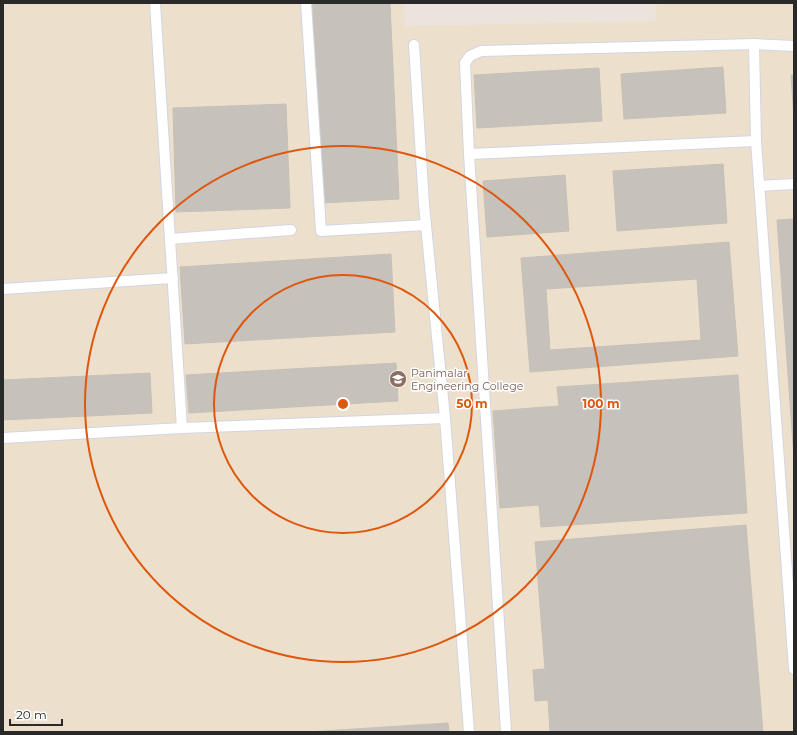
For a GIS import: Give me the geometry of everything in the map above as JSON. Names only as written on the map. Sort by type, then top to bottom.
[{"type":"lane","points":[[155,3],[182,428]]},
{"type":"lane","points":[[306,3],[321,231],[426,225]]},
{"type":"lane","points":[[754,44],[756,141],[794,669]]},
{"type":"lane","points":[[506,732],[465,63],[470,56],[481,51],[754,44],[794,46]]},
{"type":"lane","points":[[414,45],[426,225],[445,418],[469,732]]},
{"type":"lane","points":[[470,154],[756,141]]},
{"type":"lane","points":[[759,186],[794,184]]},
{"type":"lane","points":[[170,239],[291,230]]},
{"type":"lane","points":[[3,289],[173,278]]},
{"type":"lane","points":[[3,438],[182,428],[445,418]]},
{"type":"shaded area","name":"Panimalar Engineering College","points":[[3,3],[404,3],[405,26],[655,21],[657,3],[794,3],[794,732],[3,732]]},
{"type":"building","points":[[312,3],[390,3],[399,199],[322,203]]},
{"type":"building","points":[[723,67],[726,113],[624,119],[621,74]]},
{"type":"building","points":[[599,68],[602,121],[477,128],[474,75]]},
{"type":"building","points":[[791,75],[794,75],[794,119]]},
{"type":"building","points":[[286,104],[290,208],[176,212],[173,108]]},
{"type":"building","points":[[723,164],[727,223],[617,231],[613,171]]},
{"type":"building","points":[[565,175],[569,231],[487,237],[483,181]]},
{"type":"building","points":[[794,219],[794,459],[777,220]]},
{"type":"building","points":[[729,242],[738,356],[530,372],[521,258]],"holes":[[[697,279],[701,340],[550,350],[546,289]]]},
{"type":"building","points":[[391,254],[395,332],[185,344],[180,267]]},
{"type":"building","points":[[396,363],[398,401],[189,413],[186,375]]},
{"type":"building","points":[[150,373],[152,413],[3,420],[3,380]]},
{"type":"building","points":[[738,375],[747,513],[541,527],[539,505],[500,508],[493,411],[559,406],[557,387]]},
{"type":"building","points":[[746,525],[763,732],[550,732],[548,700],[535,701],[533,670],[545,669],[535,542]]},
{"type":"building","points":[[448,723],[449,732],[307,732]]},
{"type":"place","name":"Panimalar Engineering College","points":[[398,379]]}]
